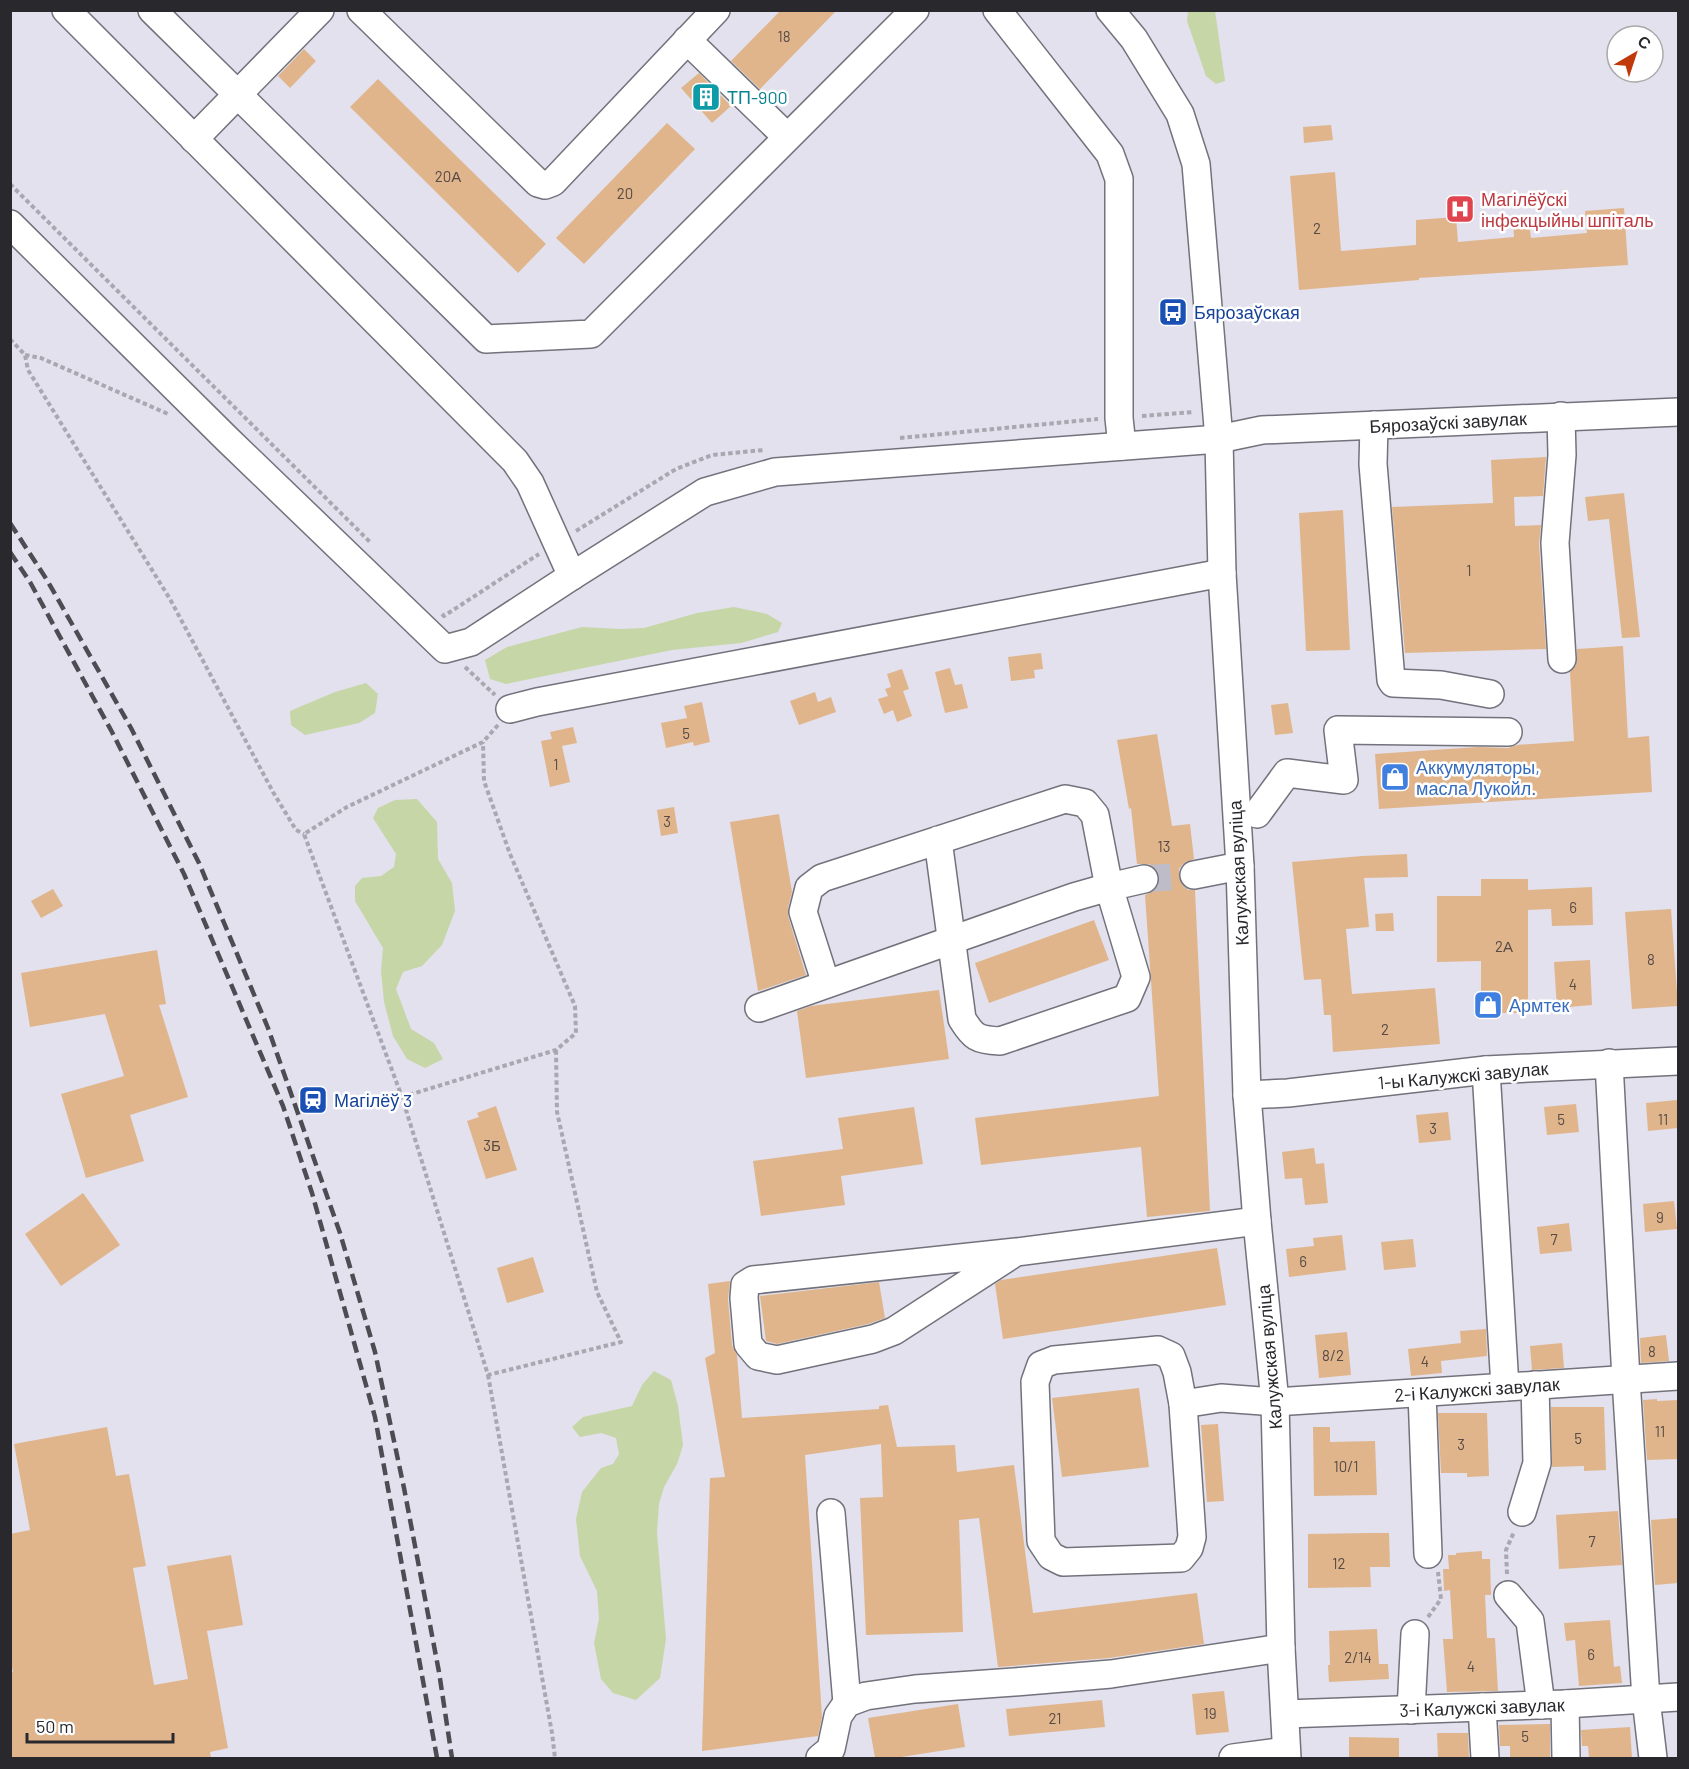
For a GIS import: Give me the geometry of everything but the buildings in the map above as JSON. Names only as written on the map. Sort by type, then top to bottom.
[{"type":"street","points":[[66,10],[515,461],[530,483],[572,576]]},
{"type":"street","points":[[153,10],[486,339],[591,334],[915,10]]},
{"type":"street","points":[[194,139],[320,10]]},
{"type":"street","points":[[361,10],[538,183],[545,185],[553,182],[716,10]]},
{"type":"street","points":[[997,10],[1110,154],[1119,179],[1119,417],[1122,446]]},
{"type":"street","name":"Калужская вуліца","points":[[1110,10],[1134,39],[1180,114],[1196,164],[1218,439],[1222,573],[1240,866],[1247,1095],[1275,1402],[1286,1755]]},
{"type":"street","points":[[687,40],[787,137]]},
{"type":"street","points":[[10,224],[228,440],[445,649]]},
{"type":"street","name":"Бярозаўскі завулак","points":[[445,649],[471,642],[705,492],[776,472],[1218,439],[1262,430],[1678,412]]},
{"type":"street","points":[[1561,417],[1562,455],[1555,543],[1562,659]]},
{"type":"street","points":[[1374,425],[1373,465],[1391,680],[1393,683],[1441,686],[1490,694]]},
{"type":"street","points":[[510,709],[1222,573]]},
{"type":"street","points":[[1257,814],[1287,773],[1344,780],[1338,730],[1508,732]]},
{"type":"street","points":[[826,984],[803,912],[808,888],[822,878],[938,840],[1065,799],[1085,803],[1095,815],[1109,887],[1136,977],[1127,998],[1000,1041],[986,1041],[970,1034],[962,1018],[938,840]]},
{"type":"street","points":[[1194,875],[1240,866]]},
{"type":"street","points":[[759,1008],[1109,887],[1144,879]]},
{"type":"street","name":"1-ы Калужскі завулак","points":[[1247,1095],[1288,1093],[1485,1070],[1678,1060]]},
{"type":"street","points":[[1609,1063],[1646,1699],[1653,1758]]},
{"type":"street","points":[[1485,1070],[1505,1387]]},
{"type":"street","points":[[1016,1252],[894,1331],[873,1339],[777,1360],[758,1356],[748,1344],[744,1298],[746,1285],[753,1280],[1016,1252],[1257,1221]]},
{"type":"street","points":[[1158,1350],[1171,1356],[1177,1372],[1183,1404],[1192,1537],[1189,1548],[1181,1558],[1063,1562],[1051,1556],[1041,1542],[1035,1382],[1041,1365],[1054,1360],[1158,1350]]},
{"type":"street","name":"2-і Калужскі завулак","points":[[1183,1404],[1221,1398],[1275,1402],[1678,1376]]},
{"type":"street","points":[[1522,1512],[1537,1463],[1535,1385]]},
{"type":"street","points":[[1422,1393],[1428,1554]]},
{"type":"street","points":[[831,1514],[847,1703]]},
{"type":"street","points":[[1508,1595],[1530,1621],[1566,1758]]},
{"type":"street","points":[[1411,1710],[1415,1634]]},
{"type":"street","points":[[820,1758],[831,1749],[838,1716],[847,1703],[866,1696],[915,1689],[1111,1674],[1281,1648]]},
{"type":"street","name":"3-і Калужскі завулак","points":[[1285,1714],[1553,1705],[1678,1697]]},
{"type":"street","points":[[1482,1707],[1485,1758]]},
{"type":"street","points":[[1233,1758],[1286,1755]]},
{"type":"path","points":[[10,184],[377,549]]},
{"type":"path","points":[[10,339],[25,355],[27,370],[170,599],[273,792],[296,830],[304,834],[402,1097],[488,1375],[555,1758]]},
{"type":"path","points":[[25,355],[41,358],[176,417]]},
{"type":"path","points":[[898,438],[1119,417],[1216,411]]},
{"type":"path","points":[[436,607],[444,616],[676,469],[712,455],[770,450]]},
{"type":"path","points":[[304,834],[347,807],[483,742],[510,709],[445,649]]},
{"type":"path","points":[[402,1097],[556,1050],[576,1033],[574,1006],[510,854],[484,781],[483,742]]},
{"type":"path","points":[[488,1375],[621,1342],[597,1292],[557,1112],[556,1050]]},
{"type":"path","points":[[1508,1595],[1506,1550],[1522,1512]]},
{"type":"path","points":[[1415,1634],[1441,1599],[1438,1565],[1428,1554]]},
{"type":"green space","points":[[1188,11],[1215,11],[1225,81],[1216,84],[1206,76],[1187,21]]},
{"type":"green space","points":[[734,607],[767,614],[782,623],[778,632],[741,643],[672,650],[506,684],[490,679],[485,660],[507,647],[582,627],[644,628],[697,613]]},
{"type":"green space","points":[[366,683],[378,694],[375,713],[359,723],[305,735],[291,725],[290,711],[335,692]]},
{"type":"green space","points":[[417,799],[437,822],[438,859],[452,883],[455,911],[442,945],[422,966],[403,972],[396,989],[411,1029],[434,1043],[443,1059],[425,1068],[407,1059],[393,1036],[384,1002],[381,971],[383,948],[355,901],[355,886],[362,878],[381,876],[394,867],[396,854],[373,818],[378,808],[395,800]]},
{"type":"green space","points":[[654,1371],[671,1380],[678,1406],[683,1445],[659,1504],[657,1533],[666,1639],[660,1678],[636,1700],[613,1693],[601,1679],[594,1643],[599,1619],[597,1591],[580,1556],[576,1519],[582,1492],[601,1468],[613,1464],[619,1454],[616,1438],[601,1433],[580,1437],[572,1427],[583,1417],[632,1406],[642,1385]]},
{"type":"tunnel","points":[[1144,879],[1194,875]]},
{"type":"railway","points":[[10,523],[47,580],[131,728],[199,863],[268,1028],[340,1233],[375,1352],[439,1672],[452,1758]]},
{"type":"railway","points":[[10,552],[30,582],[112,732],[184,874],[283,1106],[312,1193],[375,1417],[437,1758]]},
{"type":"place","name":"ТП-900","points":[[706,97]]},
{"type":"place","name":"Магілёўскі інфекцыйны шпіталь","points":[[1460,209]]},
{"type":"place","name":"Бярозаўская","points":[[1173,312]]},
{"type":"place","name":"Аккумуляторы, масла Лукойл.","points":[[1395,777]]},
{"type":"place","name":"Армтек","points":[[1488,1005]]},
{"type":"place","name":"Магілёў 3","points":[[313,1100]]}]
